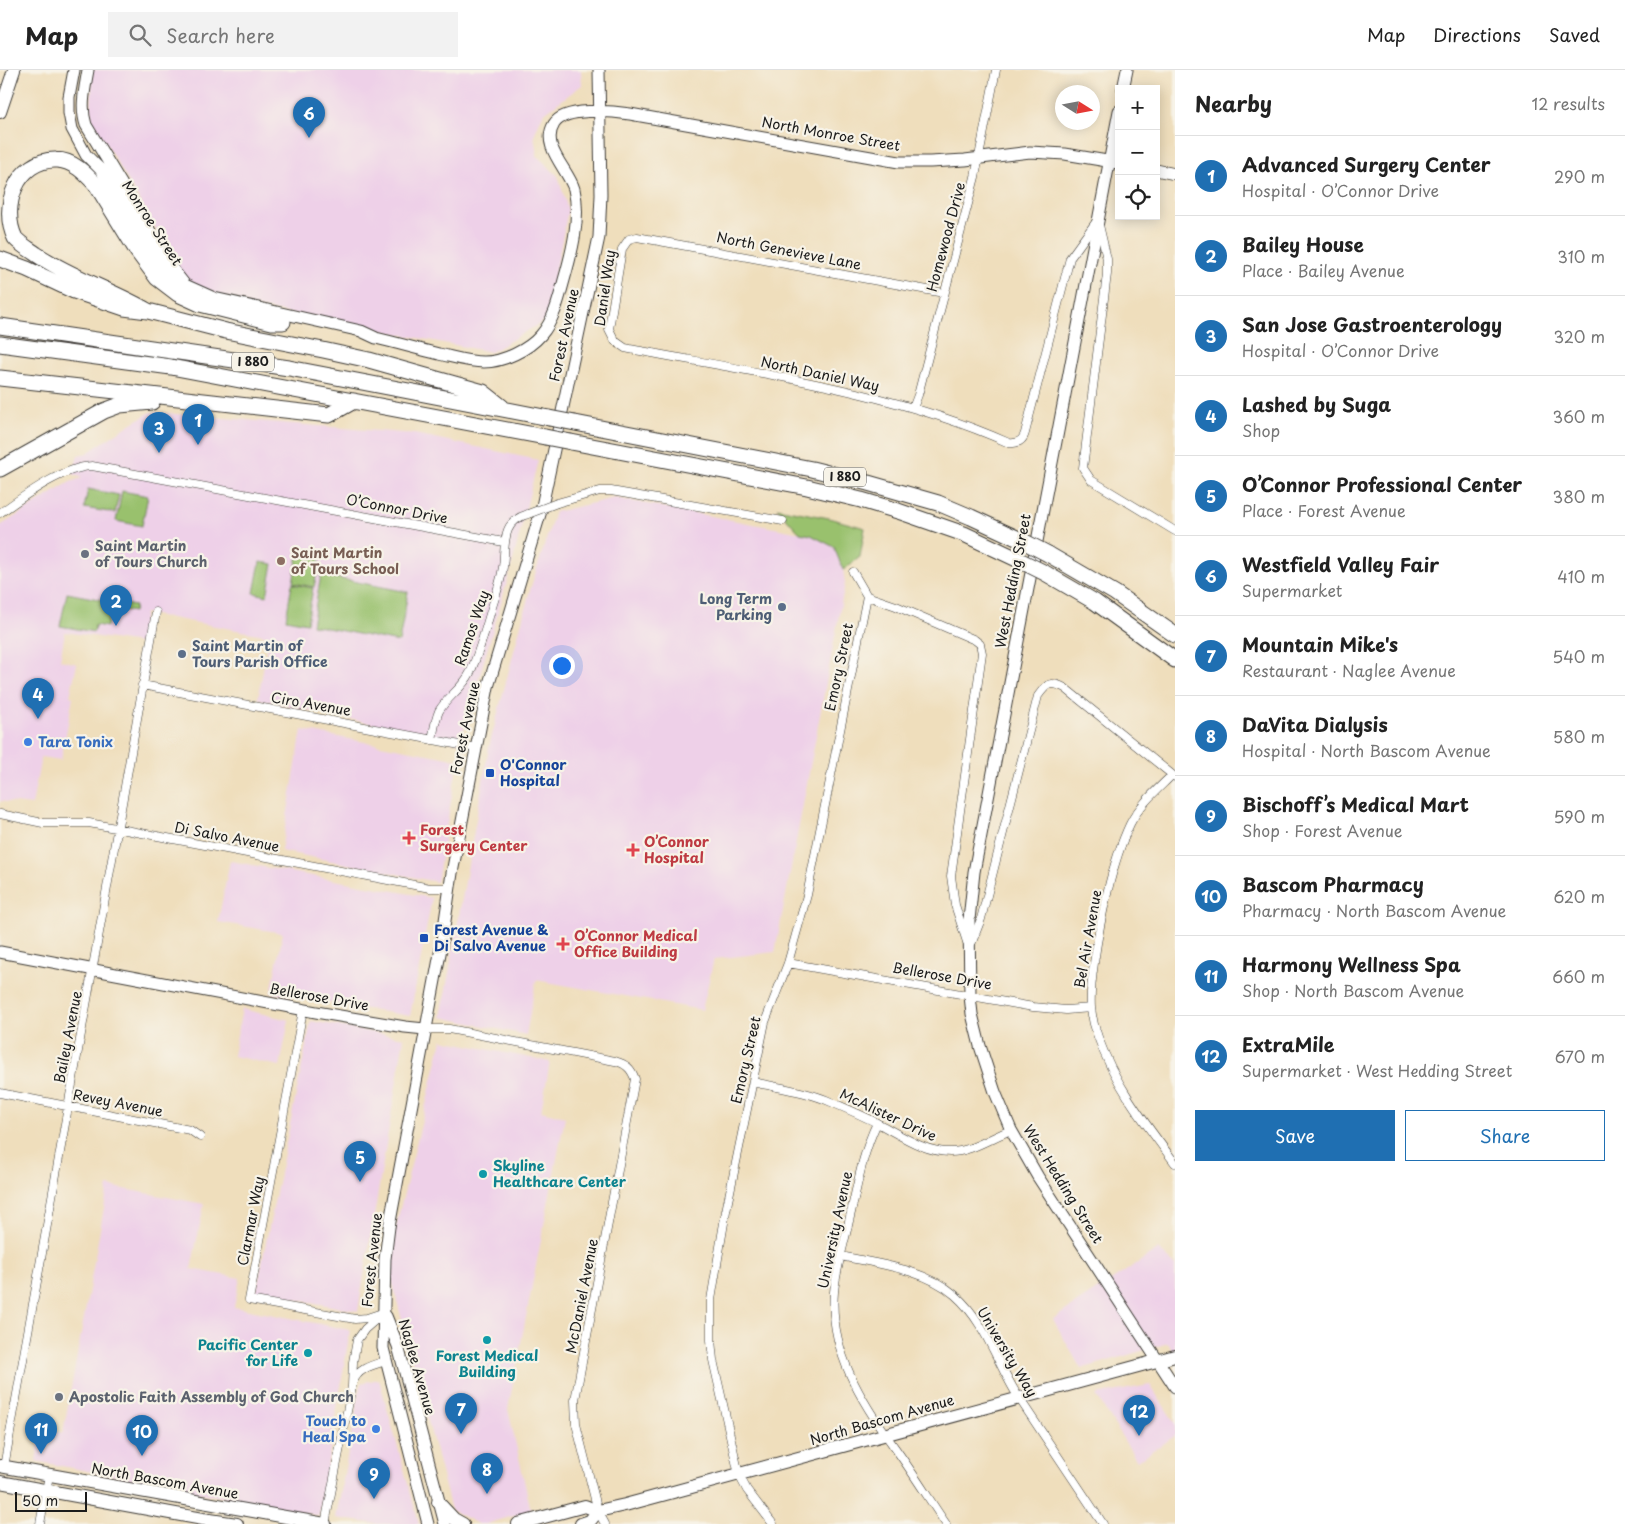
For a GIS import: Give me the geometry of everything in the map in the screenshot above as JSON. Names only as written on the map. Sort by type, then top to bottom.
[{"type":"highway","points":[[148,311],[126,298],[80,280],[55,266],[13,237],[6,222],[4,200],[14,179],[36,164],[47,161],[57,160],[75,166],[87,174],[97,186],[148,268],[166,286],[189,300],[200,304],[265,321],[283,322]]},
{"type":"highway","points":[[0,259],[96,299],[124,308],[148,311],[226,332],[323,350],[418,373],[483,392],[505,410]]},
{"type":"highway","name":"I 880","points":[[0,326],[289,368],[792,466],[868,483],[971,516],[1023,541],[1115,593],[1175,635]]},
{"type":"highway","name":"I 880","points":[[0,344],[171,367],[807,487],[861,500],[956,531],[1019,560],[1095,602],[1175,660]]},
{"type":"highway","points":[[0,378],[329,415],[354,401]]},
{"type":"highway","points":[[0,469],[104,411],[120,405],[138,402],[198,399]]},
{"type":"main road","points":[[0,112],[14,70]]},
{"type":"main road","name":"Monroe Street","points":[[74,70],[69,97],[72,129],[86,155],[100,169],[162,269],[173,282],[195,296],[283,322],[359,338],[376,338]]},
{"type":"main road","name":"Monroe Street","points":[[88,70],[83,98],[86,125],[174,271],[185,285],[214,298],[361,331],[376,338],[463,360],[486,362],[508,356],[532,344],[542,334],[558,305],[572,250],[575,219],[574,190],[571,181],[553,150],[550,132],[555,121],[561,116],[599,112]]},
{"type":"main road","name":"Forest Avenue","points":[[385,1312],[385,1259],[389,1227],[488,687],[541,511],[595,264],[601,209],[598,70]]},
{"type":"main road","points":[[1124,85],[1127,70]]},
{"type":"main road","name":"North Monroe Street","points":[[599,112],[618,112],[646,116],[899,162],[930,162],[1030,152],[1065,154],[1114,163]]},
{"type":"main road","name":"West Hedding Street","points":[[1117,130],[1114,163],[1098,221],[974,872],[969,920],[970,996],[972,1014],[980,1046],[995,1092],[1011,1130],[1038,1177],[1175,1387]]},
{"type":"main road","points":[[1160,171],[1175,174]]},
{"type":"main road","name":"Bellerose Drive","points":[[0,952],[303,1010],[426,1029]]},
{"type":"main road","name":"Naglee Avenue","points":[[385,1312],[383,1348],[428,1524]]},
{"type":"main road","name":"Naglee Avenue","points":[[385,1312],[398,1346],[445,1524]]},
{"type":"main road","name":"North Bascom Avenue","points":[[518,1524],[585,1506],[598,1511],[739,1475],[1019,1397],[1175,1356]]},
{"type":"main road","name":"North Bascom Avenue","points":[[2,1466],[325,1524]]},
{"type":"main road","points":[[0,1482],[237,1524]]},
{"type":"main road","points":[[438,1502],[454,1519],[463,1524]]},
{"type":"main road","name":"North Bascom Avenue","points":[[580,1524],[590,1521],[598,1511]]},
{"type":"street","name":"Homewood Drive","points":[[913,408],[918,395],[978,158],[996,70]]},
{"type":"street","name":"West Hedding Street","points":[[1017,442],[1022,439],[1025,433],[1070,258],[1098,221]]},
{"type":"street","name":"West Hedding Street","points":[[1098,221],[1108,259],[1083,468],[1091,480],[1175,531]]},
{"type":"street","name":"North Genevieve Lane","points":[[629,239],[642,237],[944,293]]},
{"type":"street","name":"Daniel Way","points":[[615,342],[609,329],[622,249],[629,239]]},
{"type":"street","name":"North Daniel Way","points":[[615,342],[625,348],[831,388],[913,408],[959,423],[1009,443],[1017,442]]},
{"type":"street","name":"O’Connor Drive","points":[[0,513],[61,475],[80,466],[92,466],[504,542]]},
{"type":"street","points":[[504,542],[507,532],[513,522],[519,517],[557,503],[600,491],[611,490],[783,521]]},
{"type":"street","name":"Ramos Way","points":[[432,740],[440,709],[463,685],[471,672],[503,569],[504,542]]},
{"type":"street","points":[[853,572],[867,596]]},
{"type":"street","name":"West Hedding Street","points":[[867,596],[896,606],[975,640],[980,644],[982,654],[951,876],[955,905],[969,948]]},
{"type":"street","name":"Emory Street","points":[[773,1524],[739,1475],[713,1360],[710,1320],[711,1300],[726,1211],[765,1022],[788,963],[807,895],[867,596]]},
{"type":"street","name":"Bailey Avenue","points":[[2,1466],[156,612]]},
{"type":"street","name":"West Hedding Street","points":[[969,948],[981,919],[1038,696],[1044,687],[1049,684],[1057,684],[1065,688],[1173,776]]},
{"type":"street","name":"Ciro Avenue","points":[[142,685],[476,748]]},
{"type":"street","name":"Bel Air Avenue","points":[[1173,776],[1144,803],[1131,823],[1118,855],[1102,920],[1092,980],[1091,1008],[1098,1036],[1109,1066],[1130,1103],[1175,1163]]},
{"type":"street","name":"Di Salvo Avenue","points":[[0,814],[43,823],[89,823],[430,888],[450,888]]},
{"type":"street","name":"Bellerose Drive","points":[[788,963],[1033,1007],[1066,1010],[1091,1008]]},
{"type":"street","name":"Clarmar Way","points":[[303,1010],[249,1300],[355,1319],[367,1318],[385,1312]]},
{"type":"street","name":"Bellerose Drive","points":[[426,1029],[449,1030],[615,1061],[625,1064],[632,1070]]},
{"type":"street","name":"McDaniel Avenue","points":[[605,1524],[598,1511],[576,1424],[575,1400],[634,1091],[635,1078],[632,1070]]},
{"type":"street","name":"McAlister Drive","points":[[753,1082],[793,1090],[828,1101],[877,1123],[922,1147],[938,1151],[952,1152],[965,1150],[1011,1130]]},
{"type":"street","name":"Revey Avenue","points":[[0,1093],[190,1130],[200,1137]]},
{"type":"street","name":"University Avenue","points":[[877,1123],[866,1149],[841,1256],[834,1292],[835,1325],[840,1349],[848,1370],[874,1420],[946,1524]]},
{"type":"street","name":"University Way","points":[[841,1256],[904,1270],[928,1279],[954,1295],[974,1317],[993,1347],[1019,1397],[1103,1524]]},
{"type":"street","name":"Forest Avenue","points":[[352,1386],[353,1362],[357,1340],[365,1329],[385,1312]]},
{"type":"street","name":"Forest Avenue","points":[[325,1524],[355,1376],[370,1366],[386,1361]]},
{"type":"street","points":[[40,1524],[49,1475]]},
{"type":"shaded area","points":[[92,70],[581,70],[582,85],[543,114],[534,135],[537,156],[558,176],[568,210],[546,320],[491,352],[205,297],[186,280],[91,118]]},
{"type":"shaded area","points":[[151,412],[415,434],[538,460],[511,568],[460,743],[258,699],[269,636],[145,613],[140,643],[65,632],[60,660],[77,664],[70,696],[73,697],[61,760],[41,757],[32,805],[0,801],[0,526],[70,482],[82,478],[73,474],[78,455],[87,453]]},
{"type":"shaded area","name":"O’Connor Hospital","points":[[615,498],[811,535],[834,547],[843,570],[845,583],[775,952],[714,959],[702,1010],[536,980],[526,1035],[441,1017],[489,747],[530,590],[555,512]]},
{"type":"shaded area","points":[[302,730],[458,760],[437,882],[281,851]]},
{"type":"shaded area","points":[[230,861],[432,898],[410,1016],[271,993],[283,933],[218,922]]},
{"type":"shaded area","points":[[242,1009],[289,1020],[280,1066],[233,1056]]},
{"type":"shaded area","points":[[311,1021],[404,1038],[358,1311],[256,1292]]},
{"type":"shaded area","points":[[442,1040],[550,1062],[541,1111],[565,1117],[508,1409],[531,1511],[486,1524],[478,1524],[451,1510],[387,1262]]},
{"type":"shaded area","points":[[108,1186],[204,1204],[191,1269],[240,1278],[234,1307],[350,1330],[319,1516],[36,1461],[41,1429],[63,1433]]},
{"type":"shaded area","points":[[1159,1249],[1175,1266],[1175,1353],[1168,1343],[1081,1369],[1053,1319]]},
{"type":"shaded area","points":[[379,1379],[419,1524],[378,1524],[336,1518],[361,1383]]},
{"type":"shaded area","points":[[1150,1385],[1175,1423],[1175,1436],[1137,1461],[1096,1395]]},
{"type":"green space","points":[[88,489],[119,495],[115,513],[84,508]]},
{"type":"green space","points":[[122,491],[148,496],[142,526],[116,521]]},
{"type":"green space","points":[[777,508],[829,518],[865,528],[860,557],[843,570],[834,547],[811,535],[800,533]]},
{"type":"green space","points":[[298,555],[320,559],[314,587],[293,583]]},
{"type":"green space","points":[[260,562],[273,564],[267,596],[254,593]]},
{"type":"green space","points":[[321,575],[408,592],[399,642],[312,625]]},
{"type":"green space","points":[[292,584],[313,588],[307,623],[286,619]]},
{"type":"green space","points":[[67,593],[135,606],[134,612],[118,609],[116,616],[109,615],[107,627],[95,625],[94,632],[60,626]]},
{"type":"place","name":"Westfield Valley Fair","points":[[309,138]]},
{"type":"place","name":"Advanced Surgery Center","points":[[198,445]]},
{"type":"place","name":"San Jose Gastroenterology","points":[[159,453]]},
{"type":"place","name":"Saint Martin of Tours Church","points":[[85,554]]},
{"type":"place","name":"Saint Martin of Tours School","points":[[281,561]]},
{"type":"place","name":"Long Term Parking","points":[[782,607]]},
{"type":"place","name":"Bailey House","points":[[116,626]]},
{"type":"place","name":"Saint Martin of Tours Parish Office","points":[[182,654]]},
{"type":"place","name":"Lashed by Suga","points":[[38,719]]},
{"type":"place","name":"Tara Tonix","points":[[28,742]]},
{"type":"place","name":"O'Connor Hospital","points":[[490,773]]},
{"type":"place","name":"Forest Surgery Center","points":[[409,838]]},
{"type":"place","name":"O’Connor Hospital","points":[[633,850]]},
{"type":"place","name":"Forest Avenue & Di Salvo Avenue","points":[[424,938]]},
{"type":"place","name":"O’Connor Medical Office Building","points":[[563,944]]},
{"type":"place","name":"Skyline Healthcare Center","points":[[483,1174]]},
{"type":"place","name":"O’Connor Professional Center","points":[[360,1182]]},
{"type":"place","name":"Forest Medical Building","points":[[487,1340]]},
{"type":"place","name":"Pacific Center for Life","points":[[308,1353]]},
{"type":"place","name":"Apostolic Faith Assembly of God Church","points":[[59,1397]]},
{"type":"place","name":"Touch to Heal Spa","points":[[376,1429]]},
{"type":"place","name":"Mountain Mike's","points":[[461,1434]]},
{"type":"place","name":"ExtraMile","points":[[1139,1436]]},
{"type":"place","name":"Harmony Wellness Spa","points":[[41,1454]]},
{"type":"place","name":"Bascom Pharmacy","points":[[142,1456]]},
{"type":"place","name":"DaVita Dialysis","points":[[487,1494]]},
{"type":"place","name":"Bischoff’s Medical Mart","points":[[374,1499]]}]
